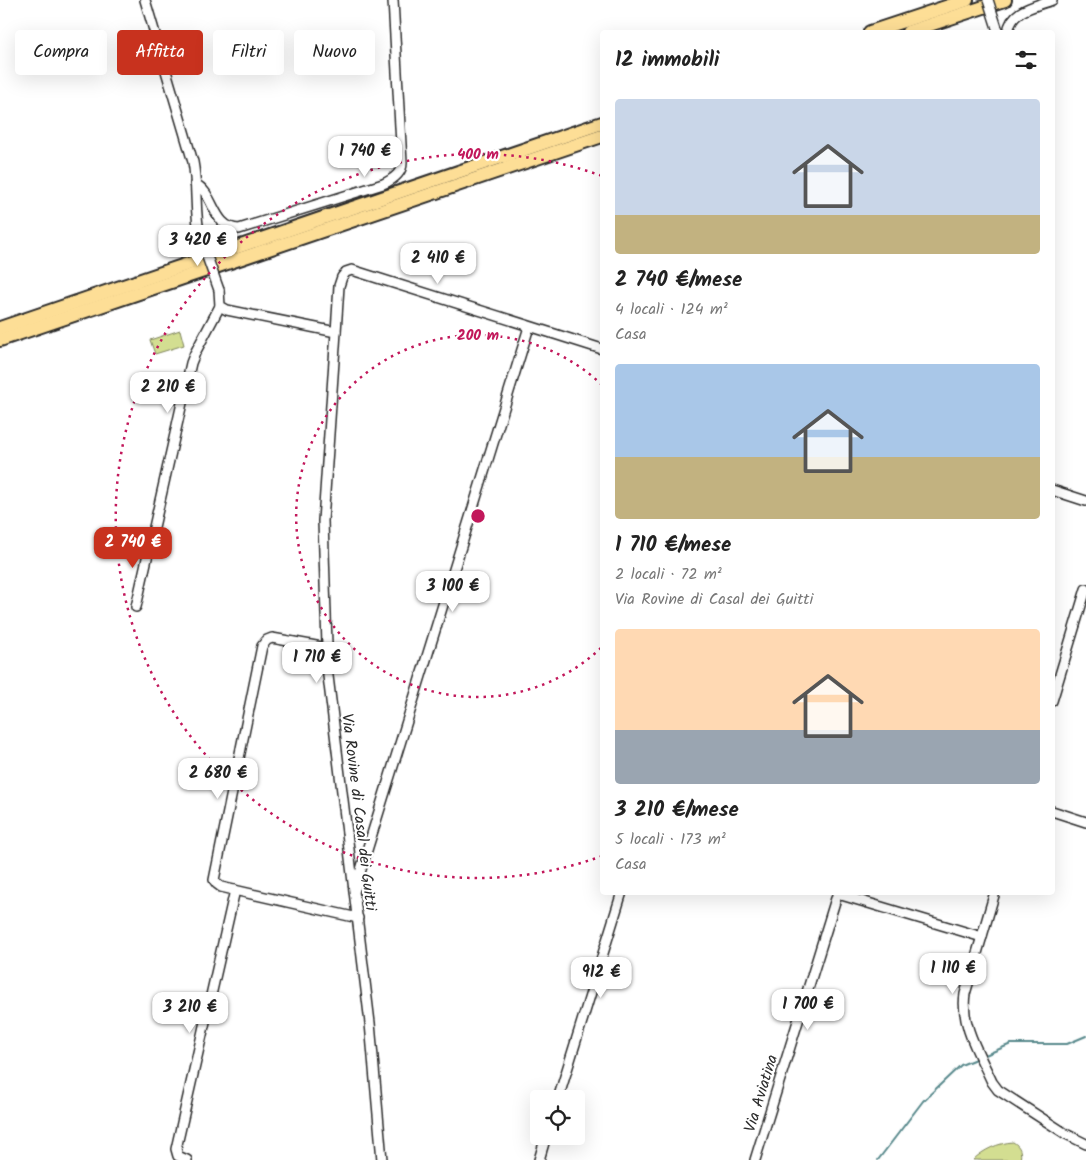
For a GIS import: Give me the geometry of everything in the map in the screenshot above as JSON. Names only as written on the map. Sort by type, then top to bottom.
[{"type":"highway","points":[[876,30],[967,0]]},
{"type":"highway","points":[[914,30],[1004,0]]},
{"type":"highway","points":[[0,328],[600,124]]},
{"type":"highway","points":[[0,340],[600,137]]},
{"type":"street","points":[[136,606],[191,363],[220,306],[219,290],[200,237],[196,218],[192,158],[146,0]]},
{"type":"street","points":[[195,184],[203,189],[220,220],[231,228],[238,229],[383,184],[397,175],[401,170],[402,163],[393,0]]},
{"type":"street","points":[[988,0],[997,30]]},
{"type":"street","points":[[1008,30],[1010,23],[1017,15],[1026,9],[1052,0]]},
{"type":"street","name":"Via Rovine di Casal dei Guitti","points":[[382,1160],[370,1023],[329,689],[323,514],[339,286],[344,274],[350,270],[528,327]]},
{"type":"street","points":[[220,306],[232,312],[336,332]]},
{"type":"street","points":[[354,892],[528,327],[600,348]]},
{"type":"street","points":[[1055,491],[1086,501]]},
{"type":"street","points":[[1055,691],[1086,590]]},
{"type":"street","points":[[327,648],[272,638],[267,640],[262,646],[215,878],[216,883],[220,887],[358,918]]},
{"type":"street","points":[[1055,812],[1086,822]]},
{"type":"street","points":[[187,1160],[178,1156],[176,1149],[235,890]]},
{"type":"street","points":[[561,1090],[621,895]]},
{"type":"street","name":"Via Aviatina","points":[[755,1160],[837,895]]},
{"type":"street","points":[[845,895],[982,937]]},
{"type":"street","points":[[994,895],[966,990],[964,1006],[966,1022],[995,1086],[1004,1095],[1066,1134],[1086,1144]]},
{"type":"street","points":[[539,1160],[543,1145]]},
{"type":"green space","points":[[180,330],[184,345],[155,354],[150,340]]},
{"type":"green space","points":[[1013,1142],[1020,1150],[1020,1160],[973,1160],[991,1148]]},
{"type":"waterway","points":[[983,1056],[1011,1044],[1067,1044],[1086,1036]]},
{"type":"waterway","points":[[878,1160],[923,1101],[961,1065],[978,1058]]}]
